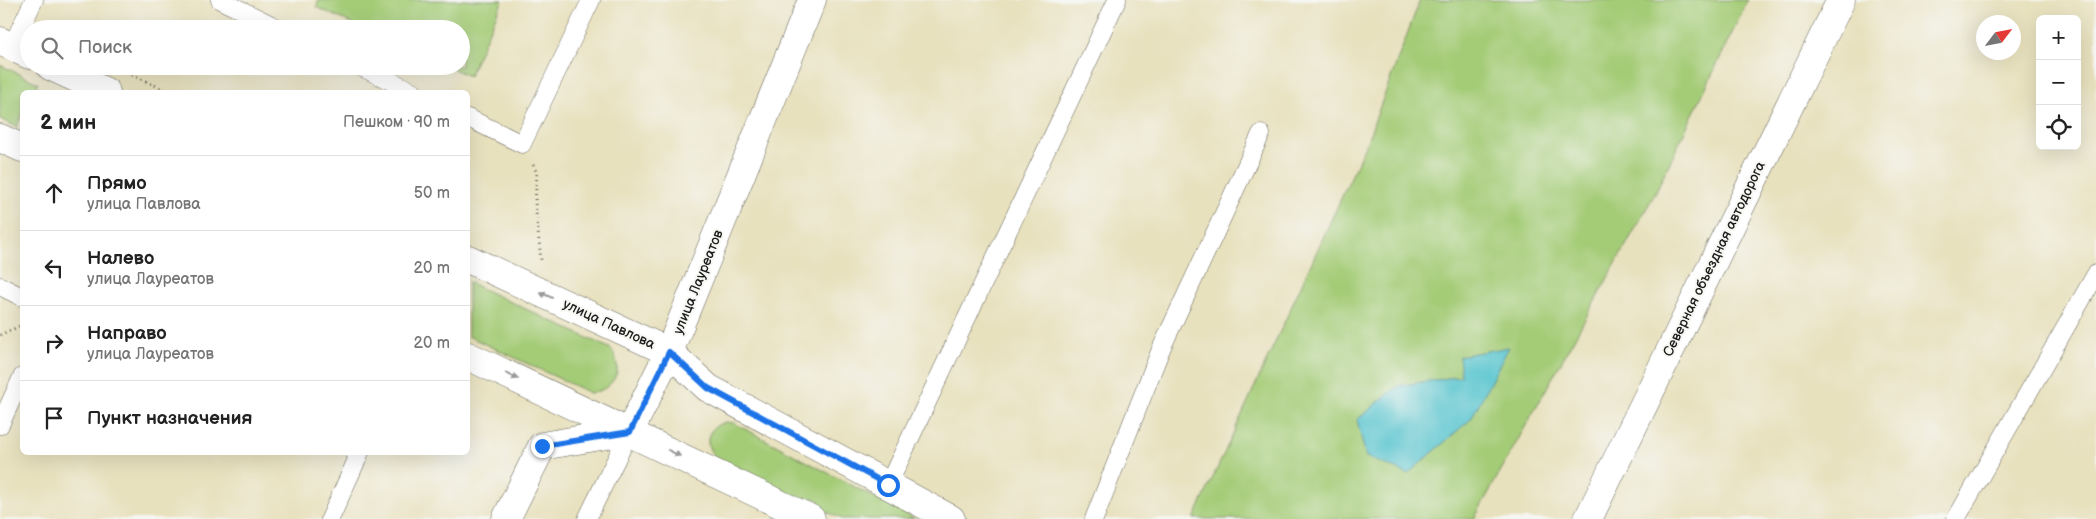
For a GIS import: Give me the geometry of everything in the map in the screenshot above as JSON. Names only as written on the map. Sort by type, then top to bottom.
[{"type":"street","name":"улица Лауреатов","points":[[630,432],[669,352],[812,0]]},
{"type":"street","name":"Северная объездная автодорога","points":[[1588,519],[1841,0]]},
{"type":"street","points":[[69,75],[102,90]]},
{"type":"street","points":[[0,138],[20,147]]},
{"type":"street","name":"улица Павлова","points":[[470,260],[669,352],[708,388],[951,519]]},
{"type":"street","points":[[470,357],[811,519]]},
{"type":"street","points":[[506,519],[542,446],[630,432]]},
{"type":"lane","points":[[26,20],[34,0]]},
{"type":"lane","points":[[220,0],[261,20]]},
{"type":"lane","points":[[470,119],[522,144],[591,0]]},
{"type":"lane","points":[[888,485],[1117,0]]},
{"type":"lane","points":[[14,48],[20,34]]},
{"type":"lane","points":[[378,75],[410,90]]},
{"type":"lane","points":[[1094,519],[1161,349],[1261,134]]},
{"type":"lane","points":[[1956,519],[2096,274]]},
{"type":"lane","points":[[0,286],[20,296]]},
{"type":"lane","points":[[0,425],[20,381]]},
{"type":"lane","points":[[587,519],[630,432]]},
{"type":"lane","points":[[330,519],[359,455]]},
{"type":"path","points":[[132,75],[166,90]]},
{"type":"path","points":[[522,144],[537,173],[535,202],[542,265]]},
{"type":"path","points":[[0,335],[20,326]]},
{"type":"green space","points":[[319,0],[503,0],[470,74],[470,20],[344,20],[316,7]]},
{"type":"green space","points":[[1420,0],[1748,0],[1655,193],[1474,519],[1194,519],[1366,144]],"holes":[[[1462,376],[1357,420],[1398,386]]]},
{"type":"green space","points":[[0,65],[38,83],[34,90],[20,90],[20,120],[17,127],[0,119]]},
{"type":"green space","points":[[470,283],[611,349],[617,364],[615,377],[605,388],[590,393],[470,337]]},
{"type":"green space","points":[[726,422],[734,423],[915,519],[842,519],[717,459],[709,448],[708,437],[714,428]]},
{"type":"water","points":[[1509,347],[1471,419],[1408,474],[1366,457],[1357,420],[1398,386],[1461,376],[1459,356]]},
{"type":"route","points":[[542,446],[630,432],[669,352],[708,388],[888,485]]}]
